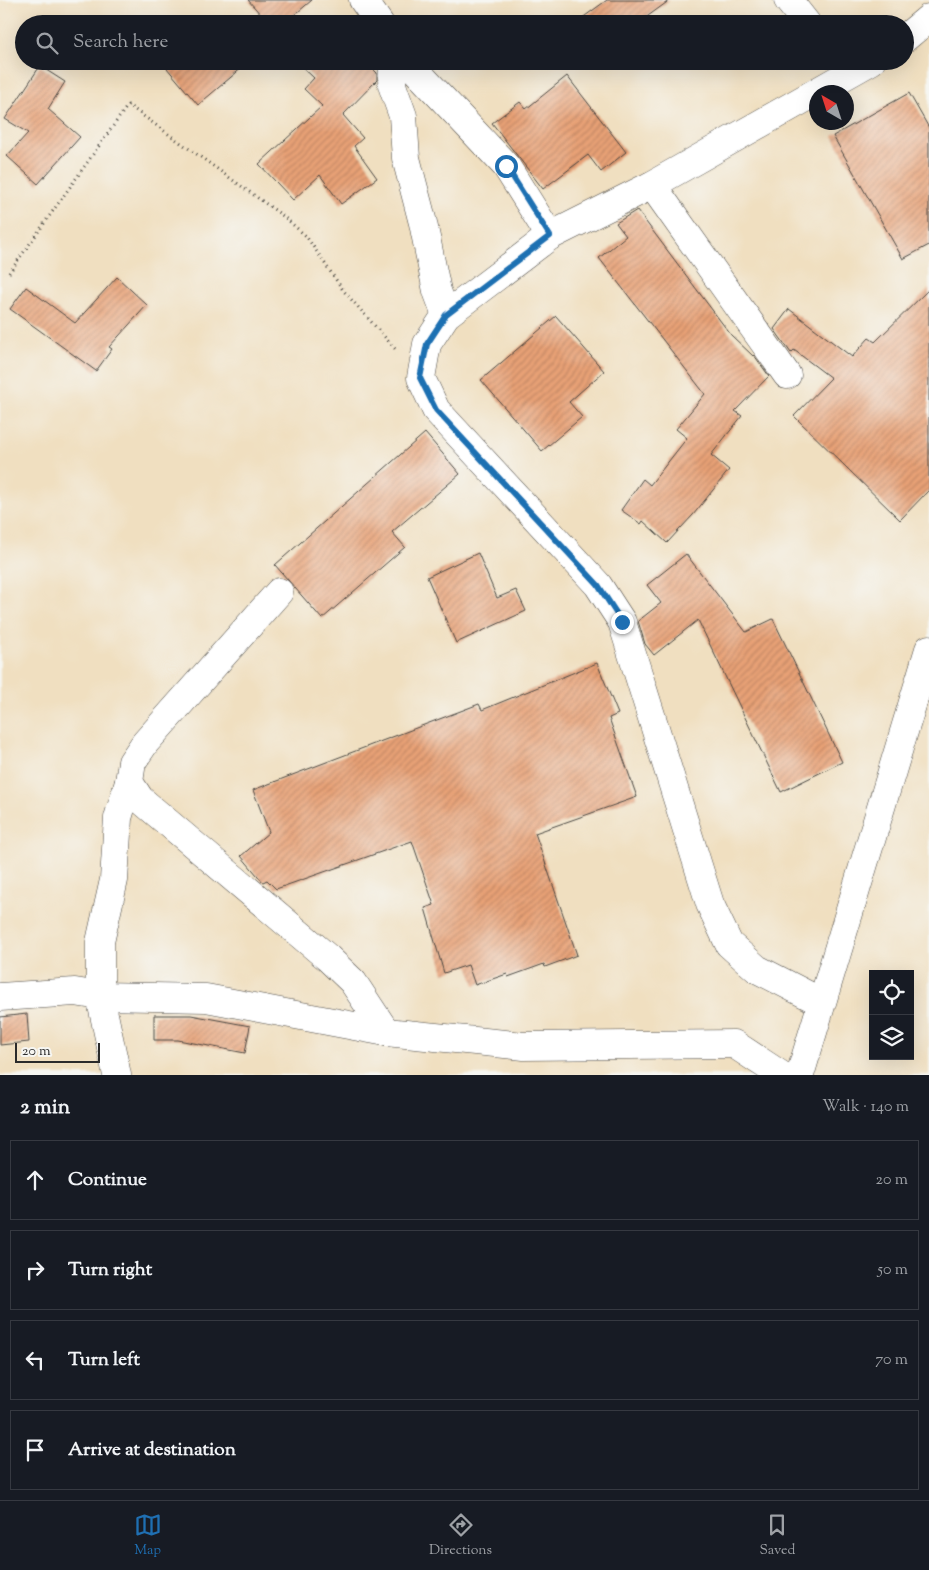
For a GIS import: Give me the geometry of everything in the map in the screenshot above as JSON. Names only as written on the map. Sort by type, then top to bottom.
[{"type":"street","points":[[363,0],[374,15]]},
{"type":"street","points":[[788,0],[800,15]]},
{"type":"street","points":[[914,30],[929,18]]},
{"type":"street","points":[[392,70],[392,85],[403,116],[406,158],[437,291],[446,315]]},
{"type":"street","points":[[415,70],[506,166],[550,236]]},
{"type":"street","points":[[821,1002],[757,969],[729,944],[710,904],[622,622],[598,585],[436,410],[420,378],[427,344],[446,315],[550,236],[652,185],[838,70]]},
{"type":"street","points":[[652,185],[787,375]]},
{"type":"street","points":[[116,1075],[100,996],[100,942],[114,880],[118,818],[129,782],[132,762],[145,743],[279,592]]},
{"type":"street","points":[[800,1075],[929,649]]},
{"type":"street","points":[[129,782],[140,799],[328,958],[353,982],[386,1032]]},
{"type":"street","points":[[0,997],[75,992],[100,996],[206,998],[386,1032],[524,1046],[734,1044],[781,1075]]},
{"type":"path","points":[[9,273],[128,106],[283,216],[306,236],[343,290],[420,378]]},
{"type":"building","points":[[248,0],[312,0],[294,15],[261,15]]},
{"type":"building","points":[[607,0],[670,0],[649,15],[586,15]]},
{"type":"building","points":[[37,70],[46,70],[65,82],[48,109],[80,137],[38,184],[7,156],[28,133],[5,119]]},
{"type":"building","points":[[169,70],[239,70],[198,105]]},
{"type":"building","points":[[306,70],[374,70],[377,73],[377,80],[343,115],[363,138],[354,146],[377,178],[341,204],[320,175],[293,200],[259,164],[322,106],[304,89],[314,78]]},
{"type":"building","points":[[567,76],[626,152],[601,172],[588,155],[543,189],[492,123],[520,102],[526,109]]},
{"type":"building","points":[[909,93],[929,128],[929,245],[903,259],[833,136],[844,130],[854,130],[854,124]]},
{"type":"building","points":[[637,210],[731,335],[754,355],[769,376],[735,411],[742,416],[711,455],[729,470],[693,515],[667,543],[643,521],[641,524],[621,510],[643,479],[650,485],[687,438],[676,429],[705,394],[599,258],[626,236],[616,223]]},
{"type":"building","points":[[117,277],[147,305],[109,347],[112,349],[96,371],[10,309],[26,287],[75,323]]},
{"type":"building","points":[[929,289],[929,490],[900,520],[794,416],[831,378],[794,350],[791,353],[774,329],[789,309],[852,357],[869,338],[875,342]]},
{"type":"building","points":[[556,316],[604,371],[569,402],[582,417],[542,451],[481,380]]},
{"type":"building","points":[[425,433],[460,474],[392,532],[405,547],[322,619],[275,565]]},
{"type":"building","points":[[478,553],[497,598],[516,590],[526,611],[456,643],[427,577]]},
{"type":"building","points":[[686,554],[746,632],[773,619],[842,762],[781,792],[698,620],[654,655],[645,644],[638,621],[661,603],[647,585]]},
{"type":"building","points":[[597,663],[618,714],[609,718],[637,797],[535,833],[577,955],[545,967],[544,964],[508,977],[507,974],[475,985],[468,965],[444,973],[425,908],[434,905],[412,841],[276,889],[267,880],[263,882],[241,856],[269,832],[253,790],[479,704],[482,710]]},
{"type":"building","points":[[27,1014],[29,1042],[0,1045],[0,1017]]},
{"type":"building","points":[[154,1015],[191,1015],[250,1026],[245,1053],[178,1040],[154,1040]]},
{"type":"route","points":[[506,166],[550,236],[446,315],[427,344],[420,378],[436,410],[598,585],[622,622]]}]
